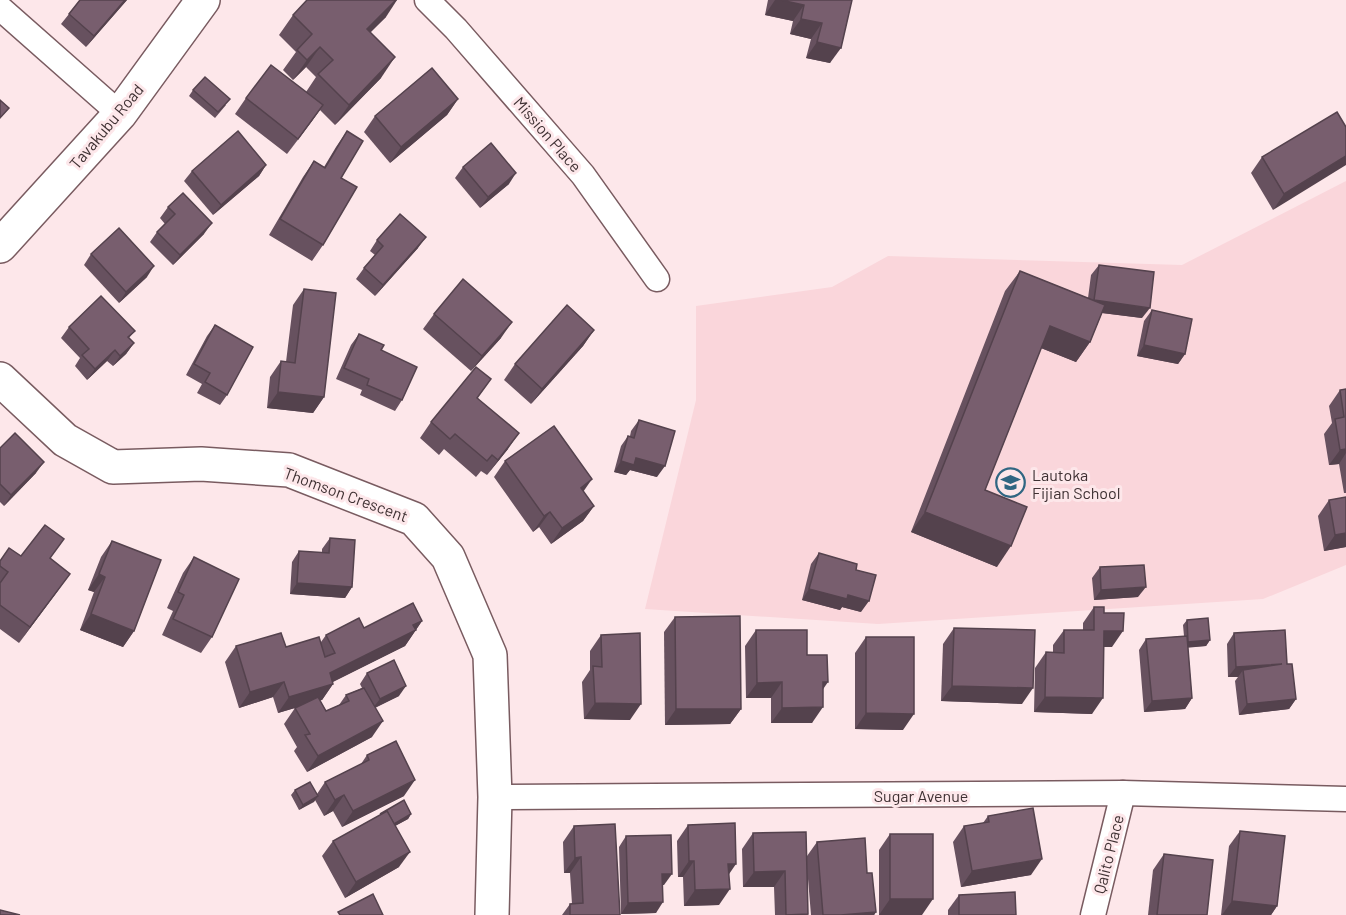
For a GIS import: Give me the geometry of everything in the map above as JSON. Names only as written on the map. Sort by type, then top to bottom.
[{"type":"main road","name":"Tavakubu Road","points":[[0,246],[120,114],[203,0]]},
{"type":"main road","name":"Thomson Crescent","points":[[0,380],[65,440],[113,466],[201,464],[289,470],[414,519],[448,556],[490,655],[495,797],[492,915]]},
{"type":"street","name":"Mission Place","points":[[427,0],[456,29],[583,175],[657,279]]},
{"type":"street","points":[[2,9],[120,114]]},
{"type":"street","name":"Sugar Avenue","points":[[495,797],[1123,793],[1346,799]]},
{"type":"street","name":"Qalito Place","points":[[1093,915],[1123,793]]},
{"type":"shaded area","name":"Lautoka Fijian School","points":[[1346,181],[1346,565],[1263,599],[878,624],[645,609],[696,400],[696,306],[832,287],[888,256],[1182,265]]},
{"type":"building","points":[[80,0],[125,0],[94,36],[69,14]]},
{"type":"building","points":[[307,0],[396,0],[367,29],[395,57],[349,105],[318,74],[333,60],[320,47],[307,60],[297,50],[312,34],[293,15]]},
{"type":"building","points":[[781,0],[852,0],[841,48],[817,42],[822,23],[801,19],[804,5]]},
{"type":"building","points":[[271,65],[323,105],[298,139],[246,98]]},
{"type":"building","points":[[432,68],[458,99],[401,147],[375,116]]},
{"type":"building","points":[[205,77],[230,99],[218,112],[193,90]]},
{"type":"building","points":[[0,100],[9,108],[0,118]]},
{"type":"building","points":[[1337,112],[1346,127],[1346,156],[1284,194],[1262,157]]},
{"type":"building","points":[[238,131],[266,165],[221,205],[192,171]]},
{"type":"building","points":[[347,131],[363,141],[341,178],[357,187],[323,245],[280,219],[314,161],[325,168]]},
{"type":"building","points":[[491,143],[516,173],[488,197],[463,167]]},
{"type":"building","points":[[183,193],[212,223],[180,255],[157,232],[175,214],[168,207]]},
{"type":"building","points":[[400,214],[426,237],[383,285],[364,268],[383,246],[377,240]]},
{"type":"building","points":[[119,228],[154,266],[126,292],[91,254]]},
{"type":"building","points":[[1099,265],[1154,272],[1150,308],[1094,300]]},
{"type":"building","points":[[1020,271],[1105,305],[1090,342],[1050,326],[985,490],[1027,507],[1011,546],[925,512]]},
{"type":"building","points":[[463,279],[512,322],[482,356],[434,314]]},
{"type":"building","points":[[304,289],[336,293],[324,397],[278,392],[281,361],[295,363]]},
{"type":"building","points":[[101,296],[135,331],[128,337],[134,343],[120,356],[115,350],[95,369],[82,355],[89,349],[69,327]]},
{"type":"building","points":[[567,305],[594,330],[542,389],[515,364]]},
{"type":"building","points":[[1152,310],[1192,319],[1185,354],[1144,345]]},
{"type":"building","points":[[215,325],[253,347],[227,395],[205,382],[210,373],[194,364]]},
{"type":"building","points":[[359,334],[384,345],[381,350],[417,367],[402,400],[367,385],[369,379],[344,368]]},
{"type":"building","points":[[476,367],[491,379],[477,398],[519,433],[498,460],[492,455],[487,461],[455,434],[450,439],[431,422]]},
{"type":"building","points":[[1346,389],[1346,449],[1340,450],[1335,419],[1344,417],[1340,390]]},
{"type":"building","points":[[639,420],[675,431],[665,466],[636,458],[634,465],[621,461],[628,436],[634,438]]},
{"type":"building","points":[[554,426],[592,479],[581,488],[594,506],[562,528],[550,512],[544,516],[505,461]]},
{"type":"building","points":[[15,433],[44,462],[11,495],[0,484],[0,448]]},
{"type":"building","points":[[1346,497],[1346,533],[1335,535],[1329,500]]},
{"type":"building","points":[[45,525],[64,539],[50,558],[70,574],[30,627],[0,605],[0,583],[8,572],[0,566],[0,561],[9,548],[21,556]]},
{"type":"building","points":[[330,538],[355,540],[352,587],[297,583],[299,551],[329,553]]},
{"type":"building","points":[[112,541],[161,560],[134,631],[91,614],[105,577],[99,574]]},
{"type":"building","points":[[819,553],[857,564],[856,570],[876,575],[869,601],[848,595],[847,599],[809,589]]},
{"type":"building","points":[[194,557],[239,579],[212,637],[173,619],[184,595],[178,592]]},
{"type":"building","points":[[1144,565],[1146,587],[1101,590],[1100,567]]},
{"type":"building","points":[[413,603],[422,621],[413,625],[416,630],[330,673],[333,684],[289,697],[284,682],[250,692],[236,646],[281,633],[286,647],[319,637],[325,657],[335,653],[326,635],[359,618],[364,628]]},
{"type":"building","points":[[1094,607],[1104,607],[1104,613],[1124,613],[1123,631],[1104,631],[1103,698],[1045,697],[1046,652],[1064,653],[1064,630],[1094,630]]},
{"type":"building","points":[[740,616],[741,709],[676,709],[675,617]]},
{"type":"building","points":[[1208,618],[1210,640],[1188,642],[1187,620]]},
{"type":"building","points":[[954,628],[1035,630],[1033,688],[952,686]]},
{"type":"building","points":[[756,630],[807,630],[807,655],[827,655],[828,682],[823,682],[823,707],[782,708],[782,682],[757,683]]},
{"type":"building","points":[[1285,630],[1287,664],[1292,664],[1296,699],[1247,704],[1243,670],[1282,664],[1236,667],[1234,633]]},
{"type":"building","points":[[640,633],[641,704],[595,703],[593,666],[602,667],[601,635]]},
{"type":"building","points":[[1187,636],[1192,698],[1152,701],[1146,639]]},
{"type":"building","points":[[866,637],[914,637],[914,714],[866,713]]},
{"type":"building","points":[[394,660],[406,686],[380,699],[367,673]]},
{"type":"building","points":[[364,688],[383,721],[318,756],[305,735],[310,734],[295,708],[318,697],[326,711],[349,701],[346,695]]},
{"type":"building","points":[[396,741],[415,780],[353,811],[344,795],[335,800],[325,782],[369,760],[367,755]]},
{"type":"building","points":[[310,782],[318,796],[303,805],[295,790]]},
{"type":"building","points":[[404,800],[411,814],[394,824],[387,811],[380,814]]},
{"type":"building","points":[[1033,808],[1042,859],[972,871],[964,826],[989,822],[988,816]]},
{"type":"building","points":[[387,811],[410,852],[356,882],[333,841]]},
{"type":"building","points":[[735,823],[736,864],[728,864],[730,889],[695,890],[694,861],[689,861],[688,825]]},
{"type":"building","points":[[615,824],[620,915],[570,915],[570,904],[583,903],[581,857],[575,858],[574,826]]},
{"type":"building","points":[[1240,831],[1285,836],[1277,906],[1232,901]]},
{"type":"building","points":[[806,832],[808,914],[786,915],[785,871],[754,872],[753,833]]},
{"type":"building","points":[[890,834],[933,834],[933,899],[890,899]]},
{"type":"building","points":[[671,835],[672,874],[662,874],[663,902],[628,903],[626,836]]},
{"type":"building","points":[[865,838],[867,873],[872,873],[876,912],[823,915],[817,842]]},
{"type":"building","points":[[1164,854],[1213,860],[1207,915],[1157,915]]},
{"type":"building","points":[[1015,892],[1016,915],[959,915],[959,895]]},
{"type":"building","points":[[373,894],[383,915],[340,915],[338,912]]},
{"type":"building","points":[[0,910],[20,915],[0,915]]},
{"type":"place","name":"Lautoka Fijian School","points":[[1011,483]]}]
